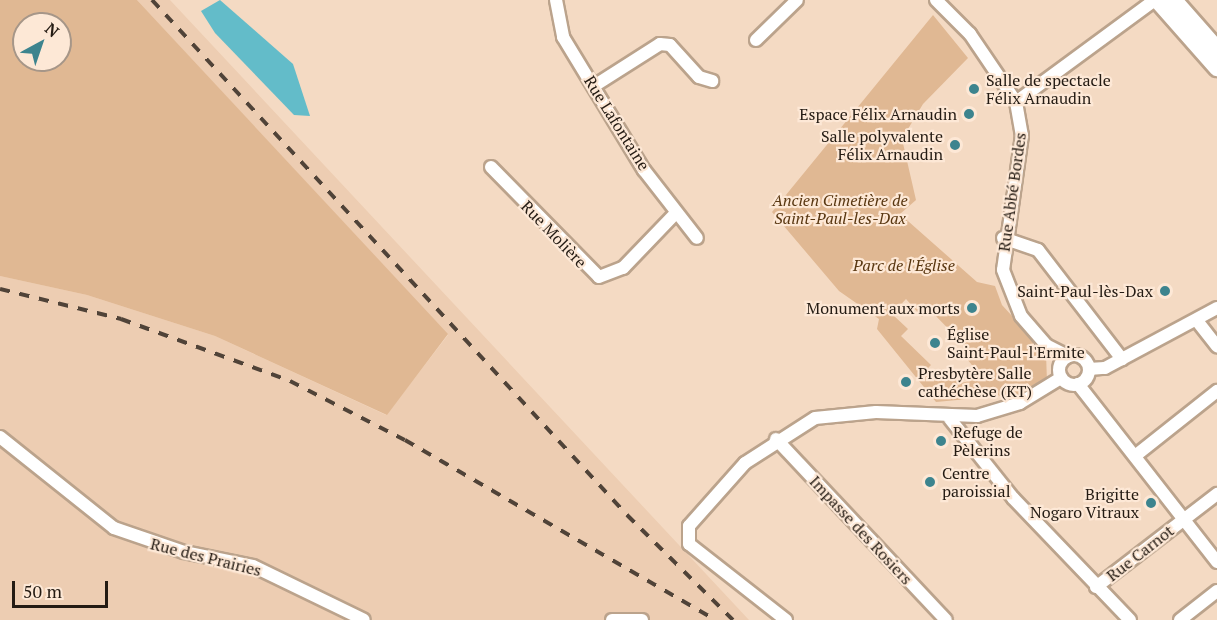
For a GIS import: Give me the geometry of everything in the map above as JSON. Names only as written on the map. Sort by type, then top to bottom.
[{"type":"main road","points":[[1156,0],[1217,68]]},
{"type":"main road","points":[[1174,0],[1217,49]]},
{"type":"street","name":"Rue Lafontaine","points":[[556,0],[563,37],[675,214],[697,238]]},
{"type":"street","points":[[756,40],[797,0]]},
{"type":"street","points":[[936,0],[979,46],[1016,102],[1156,0]]},
{"type":"street","points":[[594,86],[660,44],[670,45],[699,77],[712,81]]},
{"type":"street","name":"Rue Abbé Bordes","points":[[1016,102],[1022,135],[1003,238],[1003,270],[1014,307],[1046,345],[1068,356]]},
{"type":"street","name":"Rue Molière","points":[[490,167],[599,277],[623,268],[675,214]]},
{"type":"street","points":[[1003,238],[1038,250],[1122,359]]},
{"type":"street","points":[[1078,384],[1089,369],[1122,359],[1215,312]]},
{"type":"street","points":[[1198,322],[1217,346]]},
{"type":"street","points":[[1061,378],[1060,365],[1068,356],[1080,356],[1089,369]]},
{"type":"street","points":[[1061,378],[1078,384],[1217,561]]},
{"type":"street","points":[[786,620],[697,553],[689,544],[689,526],[726,482],[776,439],[815,418],[848,413],[950,419],[1020,403],[1061,378]]},
{"type":"street","points":[[1135,456],[1217,391]]},
{"type":"street","points":[[950,419],[1013,498],[1130,620]]},
{"type":"street","name":"Rue des Prairies","points":[[0,437],[114,528],[184,552],[253,566],[358,619]]},
{"type":"street","name":"Impasse des Rosiers","points":[[776,439],[946,620]]},
{"type":"street","name":"Rue Carnot","points":[[1096,587],[1217,494]]},
{"type":"street","points":[[1180,620],[1217,591]]},
{"type":"street","points":[[618,618],[642,620]]},
{"type":"shaded area","points":[[137,0],[170,0],[749,620],[0,620],[0,276],[87,295],[215,336],[386,415],[448,335]]},
{"type":"green space","points":[[0,0],[137,0],[448,334],[387,415],[215,336],[87,295],[0,276]]},
{"type":"green space","points":[[933,15],[968,58],[923,104],[902,139],[916,200],[900,214],[977,282],[995,286],[1002,305],[1046,353],[1047,382],[1032,393],[936,402],[877,329],[879,319],[839,291],[772,212]],"holes":[[[906,299],[922,317],[930,310],[969,350],[964,355],[975,369],[971,381],[960,383],[945,372],[935,381],[925,371],[931,365],[901,336],[908,329],[892,314]]]},
{"type":"water","points":[[220,0],[293,64],[310,116],[294,115],[215,33],[201,11]]},
{"type":"railway","points":[[152,0],[627,515],[733,620]]},
{"type":"railway","points":[[0,289],[121,319],[290,381],[405,440],[716,620]]},
{"type":"place","name":"Salle de spectacle Félix Arnaudin","points":[[974,89]]},
{"type":"place","name":"Espace Félix Arnaudin","points":[[969,114]]},
{"type":"place","name":"Salle polyvalente Félix Arnaudin","points":[[955,145]]},
{"type":"place","name":"Saint-Paul-lès-Dax","points":[[1165,291]]},
{"type":"place","name":"Monument aux morts","points":[[972,308]]},
{"type":"place","name":"Église Saint-Paul-l'Ermite","points":[[935,343]]},
{"type":"place","name":"Presbytère Salle cathéchèse (KT)","points":[[906,382]]},
{"type":"place","name":"Refuge de Pèlerins","points":[[941,441]]},
{"type":"place","name":"Centre paroissial","points":[[930,482]]},
{"type":"place","name":"Brigitte Nogaro Vitraux","points":[[1151,503]]},
{"type":"park label","name":"Ancien Cimetière de Saint-Paul-les-Dax","points":[[840,209]]},
{"type":"park label","name":"Parc de l'Église","points":[[904,265]]}]
